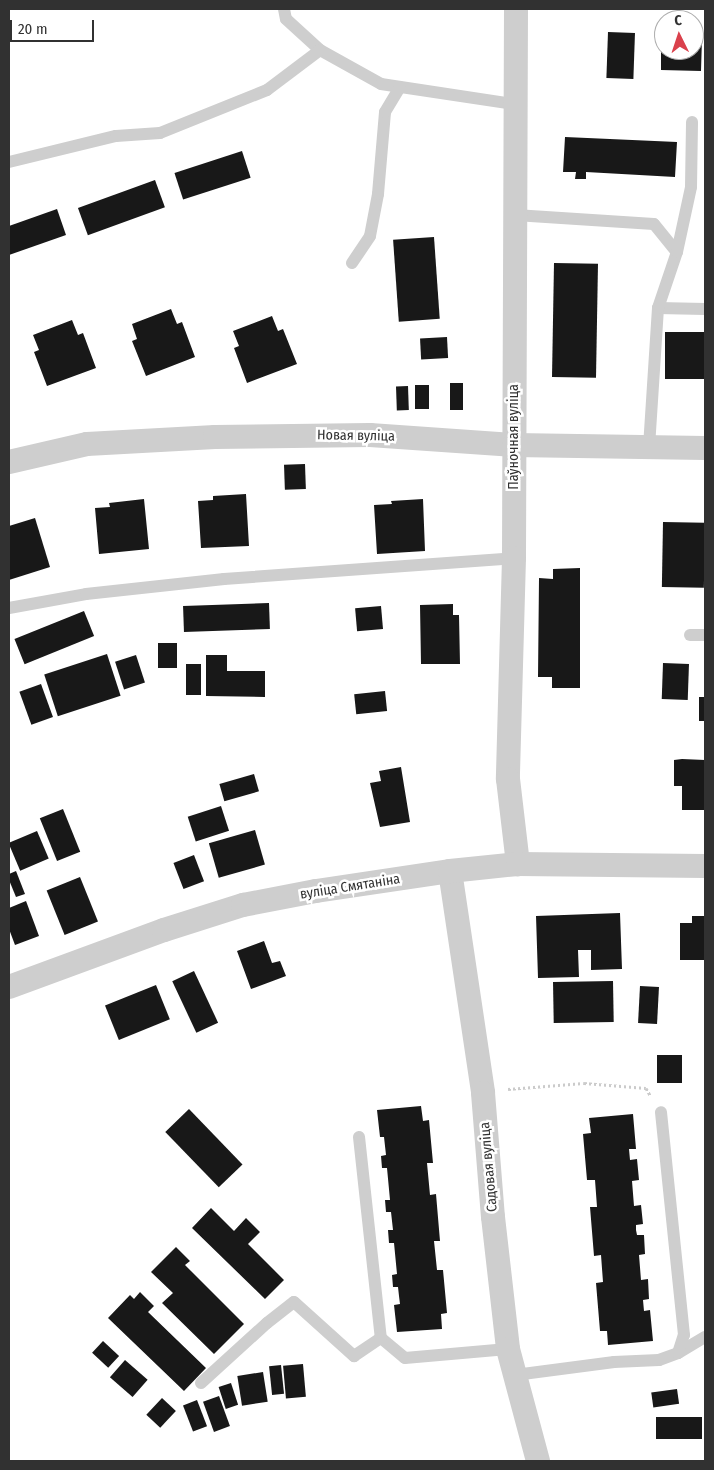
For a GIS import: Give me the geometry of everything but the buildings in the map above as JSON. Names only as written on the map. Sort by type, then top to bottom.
[{"type":"street","name":"Паўночная вуліца","points":[[516,9],[514,104],[514,558],[508,780],[518,864]]},
{"type":"street","name":"Новая вуліца","points":[[9,462],[87,444],[215,437],[370,435],[514,445],[705,448]]},
{"type":"street","name":"вуліца Смятаніна","points":[[9,987],[164,930],[243,905],[450,871],[518,864],[705,866]]},
{"type":"street","name":"Садовая вуліца","points":[[450,871],[483,1093],[493,1217],[508,1350],[538,1461]]},
{"type":"lane","points":[[284,9],[286,20],[320,50],[381,84],[514,104]]},
{"type":"lane","points":[[9,162],[116,136],[160,133],[267,90],[320,50]]},
{"type":"lane","points":[[352,264],[370,236],[378,194],[385,112],[400,87]]},
{"type":"lane","points":[[649,447],[658,308],[677,252],[691,187],[692,122]]},
{"type":"lane","points":[[515,215],[654,224],[677,252]]},
{"type":"lane","points":[[658,308],[705,309]]},
{"type":"lane","points":[[9,608],[86,594],[224,579],[514,558]]},
{"type":"lane","points":[[690,635],[705,635]]},
{"type":"lane","points":[[661,1112],[684,1335],[678,1353]]},
{"type":"lane","points":[[359,1137],[381,1338],[405,1358],[508,1350]]},
{"type":"lane","points":[[201,1383],[267,1323],[294,1302],[354,1356],[381,1338]]},
{"type":"lane","points":[[515,1375],[614,1362],[659,1360],[678,1353],[705,1337]]},
{"type":"path","points":[[483,1093],[584,1083],[624,1085],[646,1088],[661,1112]]}]
